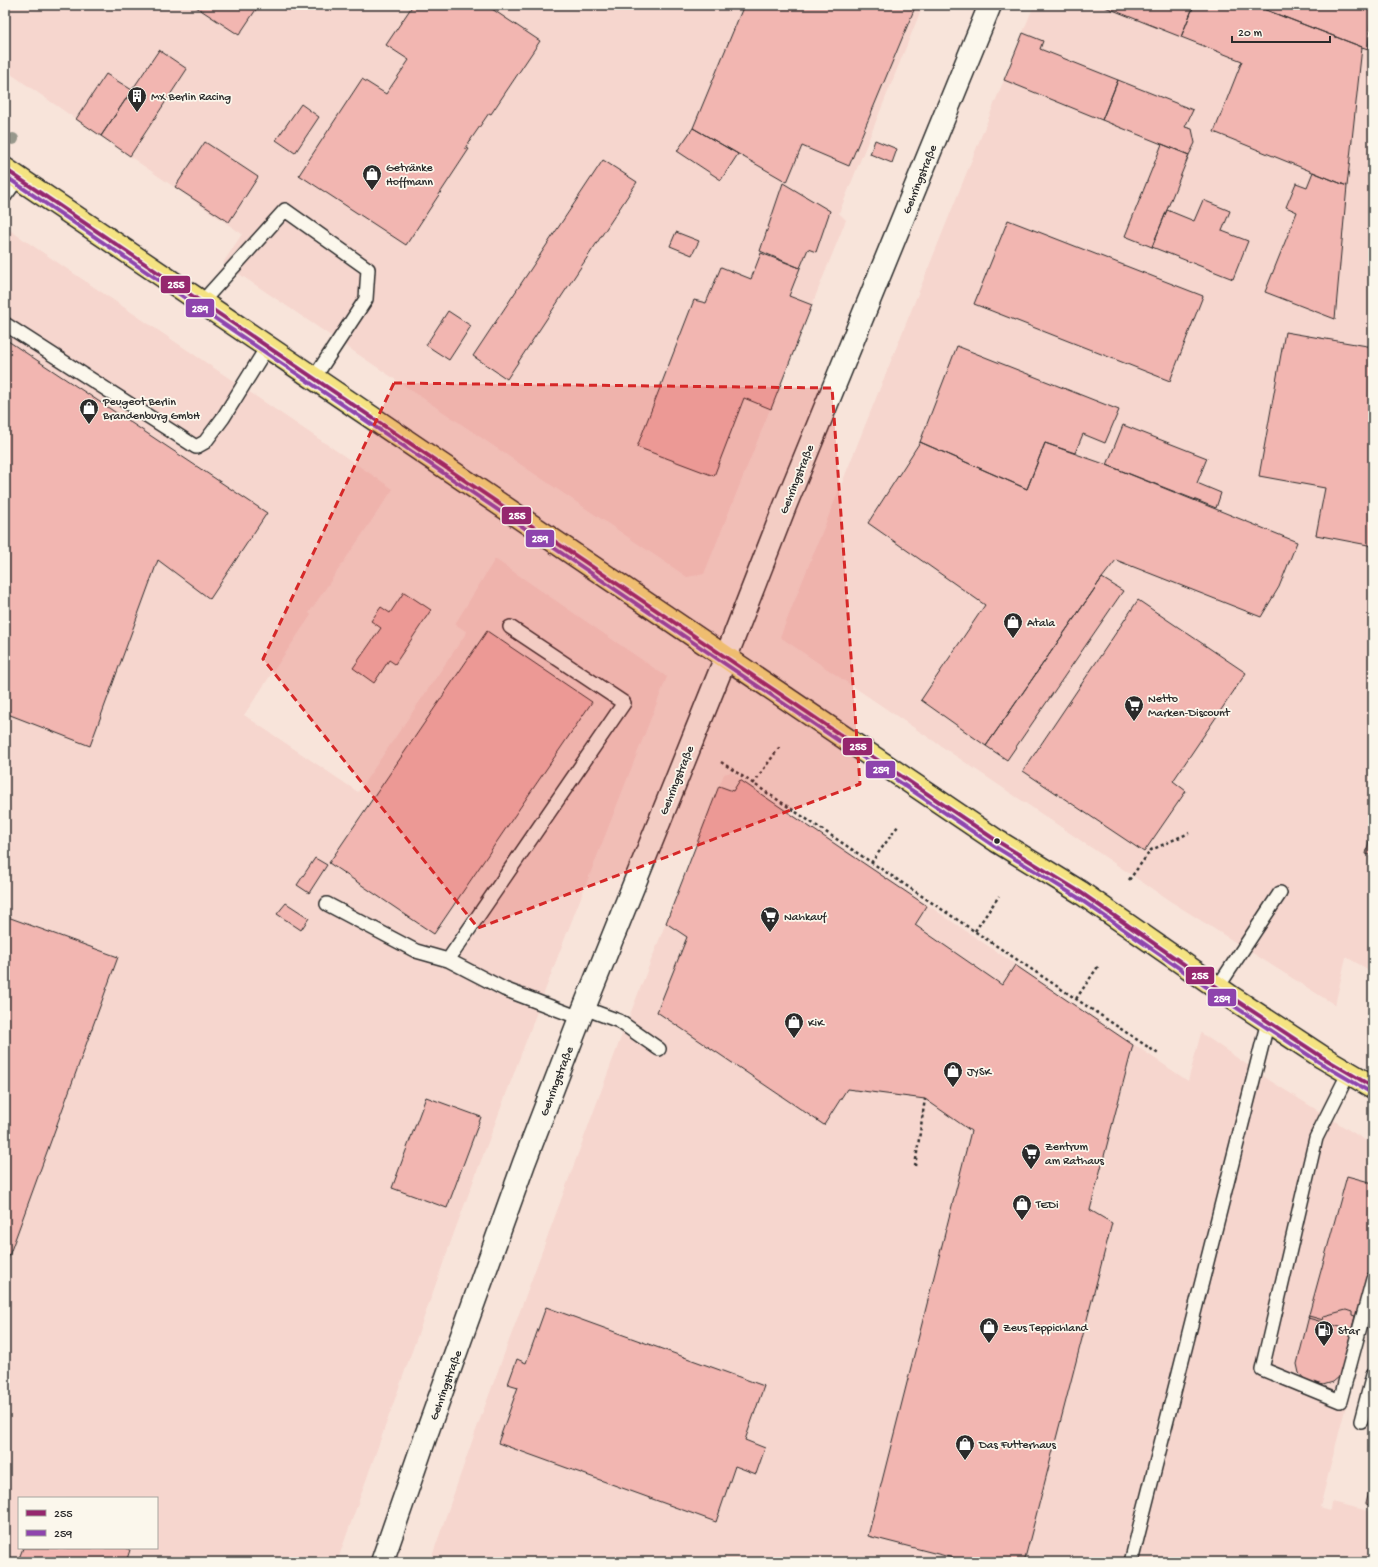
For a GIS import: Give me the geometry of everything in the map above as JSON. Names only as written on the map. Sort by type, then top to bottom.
[{"type":"main road","points":[[12,173],[997,841],[1080,892],[1322,1057],[1373,1087]]},
{"type":"street","name":"Gehringstraße","points":[[382,1562],[524,1163],[582,1013],[726,657],[810,443],[990,5]]},
{"type":"lane","points":[[5,196],[12,173]]},
{"type":"lane","points":[[202,302],[285,210],[368,268],[366,300],[314,378]]},
{"type":"lane","points":[[5,324],[196,447],[205,442],[223,418],[267,346]]},
{"type":"lane","points":[[448,960],[624,703],[510,627]]},
{"type":"lane","points":[[1218,987],[1280,893]]},
{"type":"lane","points":[[326,904],[416,951],[448,960],[504,989],[582,1013],[619,1021],[658,1049]]},
{"type":"lane","points":[[1131,1562],[1268,1021]]},
{"type":"lane","points":[[1349,1072],[1316,1138],[1262,1369],[1340,1402],[1373,1279]]},
{"type":"lane","points":[[1361,1421],[1373,1375]]},
{"type":"path","points":[[753,784],[781,745]]},
{"type":"path","points":[[721,762],[1160,1055]]},
{"type":"path","points":[[871,863],[898,826]]},
{"type":"path","points":[[1130,880],[1151,850],[1189,833]]},
{"type":"path","points":[[975,932],[999,896]]},
{"type":"path","points":[[1076,999],[1099,965]]},
{"type":"path","points":[[915,1166],[925,1099]]},
{"type":"highlighted area","points":[[394,383],[832,388],[860,784],[478,928],[263,659]]},
{"type":"shaded area","points":[[8,5],[923,5],[839,213],[846,220],[704,574],[687,577],[223,263],[242,234],[5,70],[5,9]]},
{"type":"shaded area","points":[[1034,5],[1373,5],[1373,972],[1346,957],[1335,1005],[1170,901],[780,637]]},
{"type":"shaded area","points":[[5,227],[393,489],[309,613],[311,615],[244,715],[358,792],[467,632],[455,624],[495,559],[667,677],[558,956],[455,1230],[337,1562],[5,1562]]},
{"type":"shaded area","points":[[731,772],[1188,1081],[1201,1033],[1269,1080],[1373,1145],[1373,1300],[1320,1507],[1330,1510],[1331,1502],[1373,1512],[1373,1562],[430,1562],[475,1433],[620,1040],[724,774]]},
{"type":"building","points":[[193,5],[259,5],[239,35]]},
{"type":"building","points":[[413,5],[486,5],[540,41],[491,114],[489,113],[465,148],[469,149],[406,245],[299,175],[362,79],[386,94],[409,60],[386,45]]},
{"type":"building","points":[[744,5],[916,5],[849,166],[802,146],[787,182],[693,128]]},
{"type":"building","points":[[1100,5],[1194,5],[1181,37]]},
{"type":"building","points":[[1194,5],[1253,5],[1362,47],[1347,186],[1214,132],[1242,61],[1181,37]]},
{"type":"building","points":[[1253,5],[1372,5],[1368,49],[1362,47]]},
{"type":"building","points":[[1023,33],[1043,41],[1040,49],[1118,80],[1102,120],[1004,80]]},
{"type":"building","name":"MX Berlin Racing","points":[[159,50],[187,69],[130,156],[101,136]]},
{"type":"building","points":[[106,74],[132,90],[101,136],[76,119]]},
{"type":"building","points":[[1118,80],[1193,110],[1185,127],[1192,129],[1195,143],[1189,155],[1102,120]]},
{"type":"building","points":[[301,104],[319,117],[295,153],[276,140]]},
{"type":"building","points":[[693,128],[738,154],[721,180],[677,151]]},
{"type":"building","points":[[875,140],[897,149],[892,163],[870,154]]},
{"type":"building","points":[[205,142],[258,177],[229,222],[175,187]]},
{"type":"building","points":[[1162,144],[1189,155],[1152,247],[1125,236]]},
{"type":"building","points":[[603,160],[637,182],[507,379],[473,356]]},
{"type":"building","points":[[1313,172],[1347,186],[1335,319],[1265,292],[1297,212],[1286,207],[1296,183],[1307,187]]},
{"type":"building","points":[[783,183],[830,211],[816,252],[808,249],[800,268],[760,251]]},
{"type":"building","points":[[1203,200],[1230,211],[1222,231],[1248,241],[1233,279],[1152,247],[1167,210],[1194,221]]},
{"type":"building","points":[[1008,220],[1203,296],[1170,381],[974,304]]},
{"type":"building","points":[[676,232],[699,241],[692,255],[670,246]]},
{"type":"building","points":[[761,253],[800,268],[789,296],[812,305],[771,409],[744,398],[714,476],[637,447],[694,300],[706,303],[721,267],[751,279]]},
{"type":"building","points":[[448,311],[471,326],[449,360],[426,345]]},
{"type":"building","points":[[1285,332],[1373,347],[1373,546],[1316,535],[1325,488],[1259,476]]},
{"type":"building","points":[[5,339],[267,513],[210,599],[158,560],[90,746],[5,713]]},
{"type":"building","points":[[957,346],[1119,410],[1105,443],[1083,434],[1075,453],[1045,443],[1027,489],[920,442]]},
{"type":"building","points":[[1123,425],[1207,458],[1197,483],[1221,493],[1216,508],[1107,465]]},
{"type":"building","points":[[920,442],[1027,489],[1045,443],[1107,465],[1297,542],[1279,587],[1261,617],[1116,560],[986,746],[921,700],[985,605],[868,523]]},
{"type":"building","points":[[1102,578],[1123,591],[1007,760],[986,746]]},
{"type":"building","points":[[404,592],[431,610],[395,664],[389,660],[374,683],[353,668],[381,628],[371,621],[381,607],[390,613]]},
{"type":"building","name":"Netto Marken-Discount","points":[[1138,600],[1246,673],[1173,781],[1186,791],[1144,852],[1023,771]]},
{"type":"building","points":[[487,631],[592,702],[434,934],[329,863]]},
{"type":"building","name":"Zentrum am Rathaus","points":[[740,780],[927,906],[915,925],[1002,985],[1015,965],[1133,1045],[1090,1210],[1112,1223],[1024,1562],[969,1562],[868,1536],[971,1131],[925,1099],[847,1089],[824,1125],[657,1012],[687,937],[666,923],[719,786],[733,791]]},
{"type":"building","points":[[1373,823],[1373,856],[1366,854]]},
{"type":"building","points":[[315,858],[327,865],[309,893],[297,885]]},
{"type":"building","points":[[286,903],[309,918],[301,930],[277,914]]},
{"type":"building","points":[[5,916],[118,957],[5,1267]]},
{"type":"building","points":[[426,1097],[481,1117],[447,1208],[392,1188]]},
{"type":"building","points":[[1347,1176],[1373,1183],[1373,1262],[1354,1331],[1308,1318]]},
{"type":"building","points":[[546,1307],[764,1386],[745,1440],[765,1448],[756,1474],[735,1466],[716,1522],[498,1443],[518,1387],[508,1384],[517,1359],[526,1363]]},
{"type":"building","points":[[1346,1310],[1352,1312],[1352,1315],[1355,1316],[1340,1376],[1333,1382],[1323,1385],[1306,1381],[1299,1373],[1297,1364],[1309,1316],[1323,1320],[1324,1316]]},
{"type":"building","points":[[1373,1474],[1373,1506],[1366,1504]]},
{"type":"building","points":[[23,1549],[130,1550],[126,1562],[18,1561]]},
{"type":"transit line","name":"255","points":[[5,169],[997,841],[1080,892],[1234,999],[1322,1057],[1373,1087]]},
{"type":"transit line","name":"259","points":[[5,176],[994,846],[1077,897],[1231,1004],[1319,1062],[1370,1092]]},
{"type":"place","name":"MX Berlin Racing","points":[[137,113]]},
{"type":"place","name":"Getränke Hoffmann","points":[[372,191]]},
{"type":"place","name":"Peugeot Berlin Brandenburg GmbH","points":[[89,425]]},
{"type":"place","name":"Atala","points":[[1013,639]]},
{"type":"place","name":"Netto Marken-Discount","points":[[1134,722]]},
{"type":"place","name":"Nahkauf","points":[[770,933]]},
{"type":"place","name":"KiK","points":[[794,1039]]},
{"type":"place","name":"JYSK","points":[[953,1088]]},
{"type":"place","name":"Zentrum am Rathaus","points":[[1031,1170]]},
{"type":"place","name":"TEDi","points":[[1022,1221]]},
{"type":"place","name":"Zeus Teppichland","points":[[989,1344]]},
{"type":"place","name":"Star","points":[[1324,1347]]},
{"type":"place","name":"Das Futterhaus","points":[[965,1461]]}]
